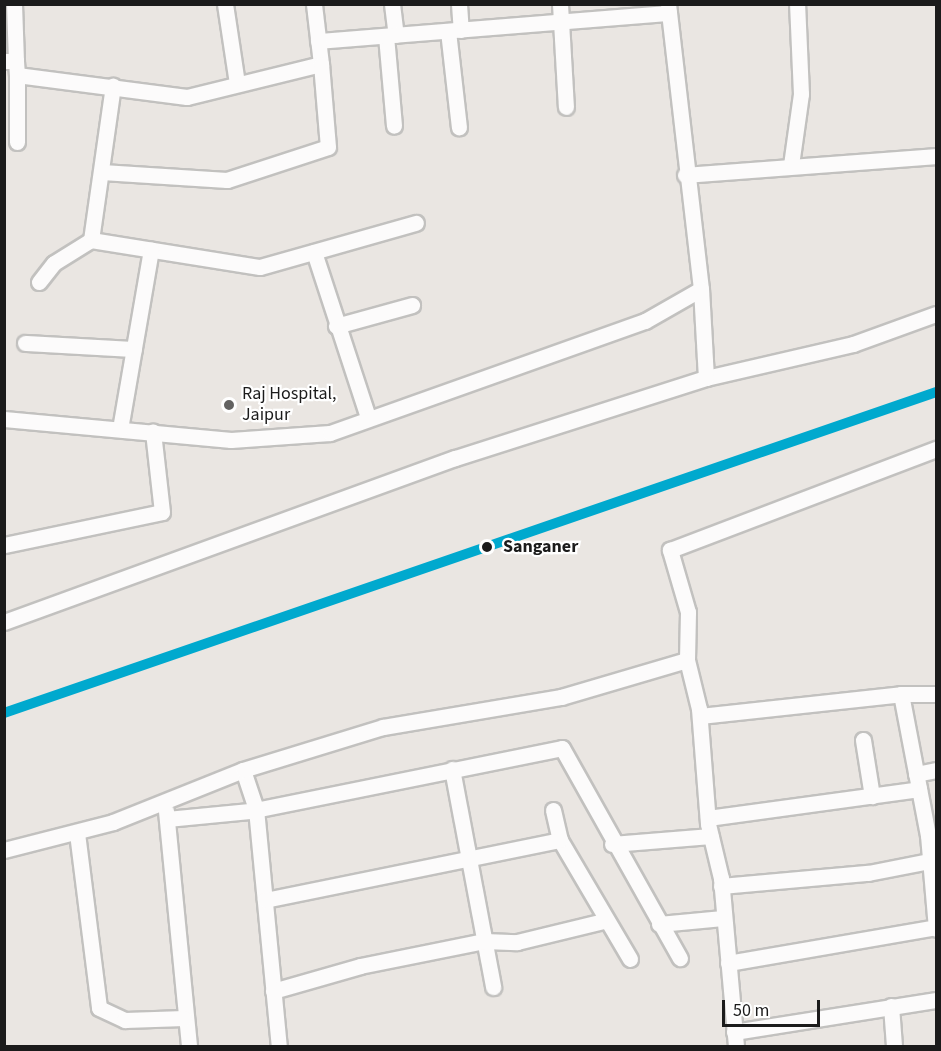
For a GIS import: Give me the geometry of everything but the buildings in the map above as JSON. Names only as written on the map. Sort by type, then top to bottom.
[{"type":"street","points":[[14,4],[12,66],[17,142]]},
{"type":"street","points":[[225,4],[237,83]]},
{"type":"street","points":[[102,172],[227,180],[328,147],[314,4]]},
{"type":"street","points":[[392,4],[394,126]]},
{"type":"street","points":[[459,4],[455,30],[459,127]]},
{"type":"street","points":[[560,4],[566,106]]},
{"type":"street","points":[[791,165],[801,94],[797,4]]},
{"type":"street","points":[[318,41],[561,22],[668,9],[685,175],[701,289],[706,378]]},
{"type":"street","points":[[12,66],[113,86],[187,96],[321,64]]},
{"type":"street","points":[[92,240],[113,86]]},
{"type":"street","points":[[685,175],[791,165],[936,156]]},
{"type":"street","points":[[39,282],[54,263],[92,240],[260,267],[416,223]]},
{"type":"street","points":[[120,429],[151,250]]},
{"type":"street","points":[[314,252],[336,326],[368,417]]},
{"type":"street","points":[[4,419],[253,438],[330,433],[368,417],[645,321],[701,289]]},
{"type":"street","points":[[336,326],[412,305]]},
{"type":"street","points":[[4,622],[443,462],[706,378],[853,344],[936,314]]},
{"type":"street","points":[[25,343],[134,349]]},
{"type":"street","points":[[4,545],[162,512],[153,432]]},
{"type":"street","points":[[936,451],[670,550],[688,612],[687,660],[700,717],[708,818],[721,886],[735,1039],[891,1006],[936,1000]]},
{"type":"street","points":[[4,850],[77,833],[243,770],[383,726],[561,698],[687,660]]},
{"type":"street","points":[[700,717],[901,694],[936,694]]},
{"type":"street","points":[[728,963],[936,928],[930,861],[932,842],[917,781],[901,694]]},
{"type":"street","points":[[863,740],[872,796]]},
{"type":"street","points":[[167,819],[256,809],[562,748],[612,844],[680,958]]},
{"type":"street","points":[[243,770],[256,809],[279,1047]]},
{"type":"street","points":[[452,770],[472,856],[493,987]]},
{"type":"street","points":[[708,818],[872,796],[917,781],[936,770]]},
{"type":"street","points":[[164,800],[184,1018],[189,1047]]},
{"type":"street","points":[[553,810],[560,840],[604,921],[630,959]]},
{"type":"street","points":[[77,833],[99,1008],[125,1020],[184,1018]]},
{"type":"street","points":[[612,844],[711,836]]},
{"type":"street","points":[[266,900],[472,856],[560,840]]},
{"type":"street","points":[[721,886],[868,873],[930,861]]},
{"type":"street","points":[[659,924],[723,918]]},
{"type":"street","points":[[273,991],[360,966],[484,941],[517,942],[604,921]]},
{"type":"street","points":[[891,1006],[894,1047]]},
{"type":"transit line","points":[[4,713],[936,392]]},
{"type":"place","name":"Raj Hospital, Jaipur","points":[[229,405]]},
{"type":"place","name":"Sanganer","points":[[487,547]]}]
